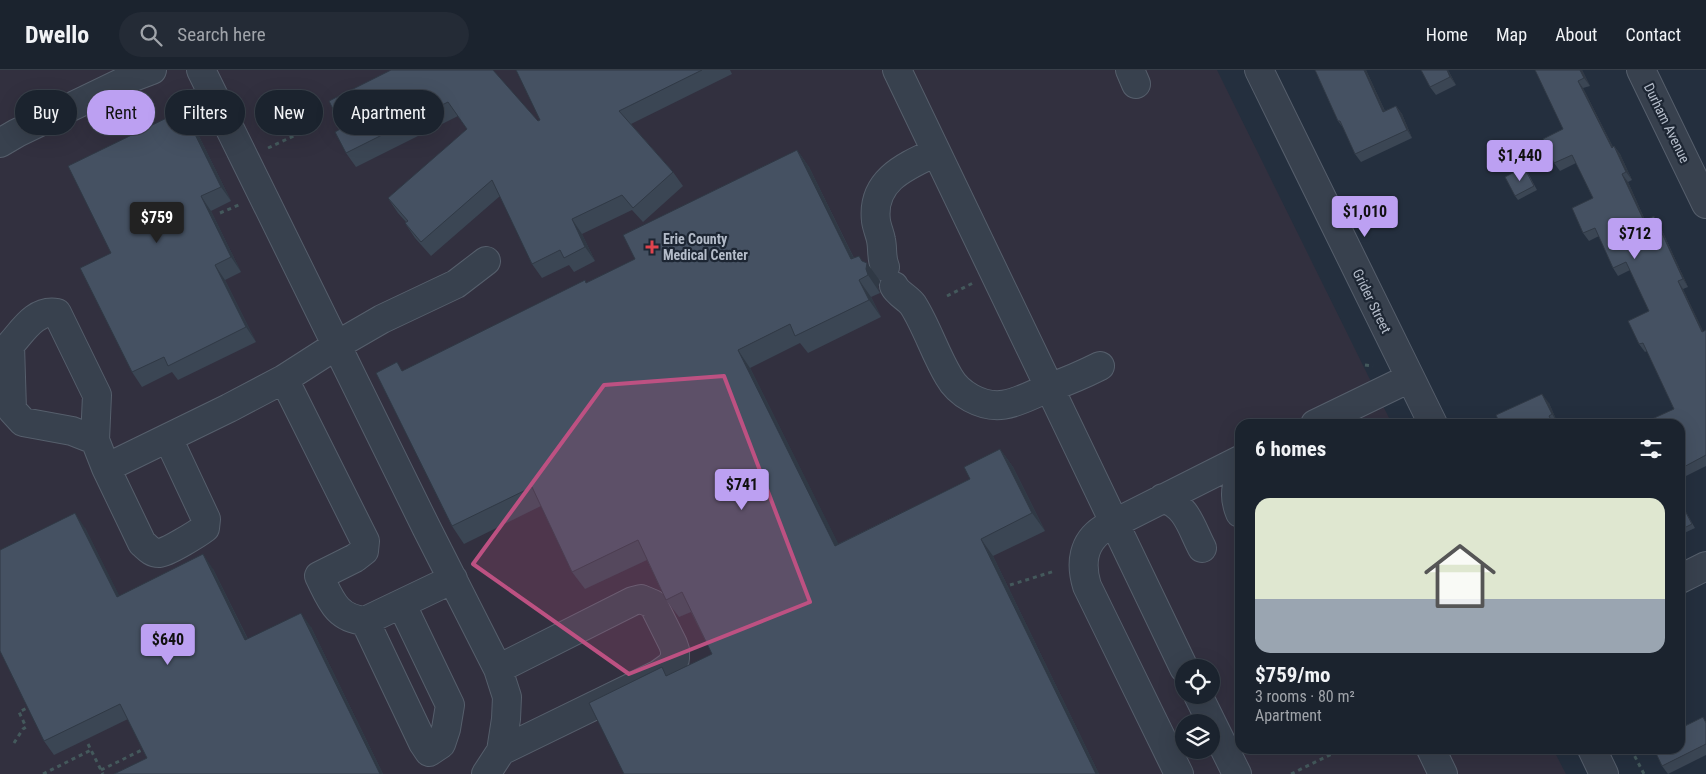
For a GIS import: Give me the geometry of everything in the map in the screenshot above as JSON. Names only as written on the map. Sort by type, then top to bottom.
[{"type":"street","points":[[0,143],[131,78],[152,70]]},
{"type":"street","points":[[202,70],[426,528],[498,669],[507,697],[506,719],[501,751],[486,774]]},
{"type":"street","points":[[897,70],[1180,659]]},
{"type":"street","name":"Grider Street","points":[[1259,70],[1430,419]]},
{"type":"street","name":"Durham Avenue","points":[[1641,70],[1706,204]]},
{"type":"street","points":[[936,152],[907,165],[892,176],[884,187],[876,211],[877,228],[893,274],[949,378],[966,396],[981,403],[1000,406],[1020,401],[1050,387],[1066,383],[1100,366]]},
{"type":"street","points":[[106,468],[284,379],[336,345],[382,319],[456,284],[486,261]]},
{"type":"street","points":[[95,440],[72,430],[23,422],[12,410],[10,346],[36,316],[48,311],[57,313],[97,395],[95,440],[106,468],[142,543],[151,551],[160,553],[196,536],[205,528],[206,519],[168,438]]},
{"type":"street","points":[[1325,419],[1410,378]]},
{"type":"street","points":[[284,379],[365,540],[364,551],[355,558],[319,576],[339,611],[344,616],[365,621],[453,579]]},
{"type":"street","points":[[1179,774],[1087,586],[1083,574],[1083,556],[1087,545],[1100,530],[1235,462]]},
{"type":"street","points":[[1164,498],[1173,501],[1183,510],[1202,548]]},
{"type":"street","points":[[1685,576],[1706,566]]},
{"type":"street","points":[[498,669],[633,601],[641,599],[649,601],[657,608],[675,650],[674,659],[670,666],[659,674],[501,751]]},
{"type":"street","points":[[365,621],[429,752],[442,744],[450,705],[402,605]]},
{"type":"street","points":[[1202,704],[1237,774]]},
{"type":"street","points":[[1433,754],[1443,774]]},
{"type":"street","points":[[1594,754],[1604,774]]},
{"type":"path","points":[[276,144],[296,135]]},
{"type":"path","points":[[220,213],[246,201]]},
{"type":"path","points":[[947,296],[980,280]]},
{"type":"path","points":[[1365,364],[1373,366]]},
{"type":"path","points":[[1010,585],[1055,571]]},
{"type":"path","points":[[14,743],[26,727],[19,712],[29,707]]},
{"type":"path","points":[[88,744],[102,772],[142,750]]},
{"type":"path","points":[[44,774],[91,750]]},
{"type":"path","points":[[1291,774],[1332,754]]},
{"type":"path","points":[[1634,754],[1644,774]]},
{"type":"highlighted area","points":[[724,376],[810,602],[629,674],[473,564],[604,385]]},
{"type":"shaded area","name":"Erie County Medical Center","points":[[0,70],[1217,70],[1390,419],[1235,419],[1235,754],[1556,754],[1566,774],[0,774]]},
{"type":"building","points":[[391,70],[493,70],[538,121],[540,120],[516,70],[702,70],[619,111],[673,172],[633,208],[622,195],[572,219],[585,247],[564,258],[560,250],[532,264],[492,180],[421,242],[405,223],[408,221],[388,198],[467,129],[448,102],[444,104],[444,90],[351,90]]},
{"type":"building","points":[[1315,70],[1364,70],[1383,112],[1396,106],[1407,130],[1355,154]]},
{"type":"building","points":[[1421,70],[1447,70],[1450,77],[1430,87]]},
{"type":"building","points":[[1535,70],[1580,70],[1584,78],[1578,81],[1612,148],[1614,146],[1626,172],[1622,174],[1644,221],[1654,216],[1683,279],[1678,281],[1702,332],[1706,330],[1706,455],[1685,466],[1685,419],[1652,419],[1674,409],[1643,343],[1639,344],[1628,321],[1649,311],[1626,262],[1613,268],[1595,228],[1583,233],[1572,208],[1593,198],[1572,155],[1554,163],[1543,139],[1563,129]]},
{"type":"building","points":[[333,99],[333,109],[329,101]]},
{"type":"building","points":[[165,119],[165,135],[195,135],[221,187],[201,196],[231,257],[215,265],[246,327],[168,366],[164,357],[132,372],[80,268],[111,253],[68,166],[132,135],[155,135],[155,124]]},
{"type":"building","points":[[337,135],[382,135],[346,153]]},
{"type":"building","points":[[797,150],[851,259],[859,256],[862,261],[867,263],[868,275],[859,280],[869,300],[795,336],[790,324],[738,350],[835,546],[970,479],[964,467],[1000,449],[1032,513],[981,539],[1096,774],[624,774],[589,703],[662,667],[666,676],[712,654],[682,592],[666,600],[638,540],[572,572],[532,487],[452,526],[376,373],[397,362],[402,371],[585,280],[586,283],[635,259],[623,235]]},
{"type":"building","points":[[1524,167],[1534,186],[1515,196],[1505,177]]},
{"type":"building","points":[[1542,394],[1552,414],[1549,416],[1550,419],[1498,419],[1496,415]]},
{"type":"building","points":[[1685,511],[1692,524],[1685,528]]},
{"type":"building","points":[[75,513],[117,597],[203,554],[245,640],[301,613],[380,774],[114,774],[147,758],[120,704],[44,741],[0,651],[0,550]]},
{"type":"building","points":[[1703,717],[1706,723],[1706,744],[1662,766],[1656,754],[1685,754],[1685,726]]},
{"type":"place","name":"Erie County Medical Center","points":[[652,247]]}]
